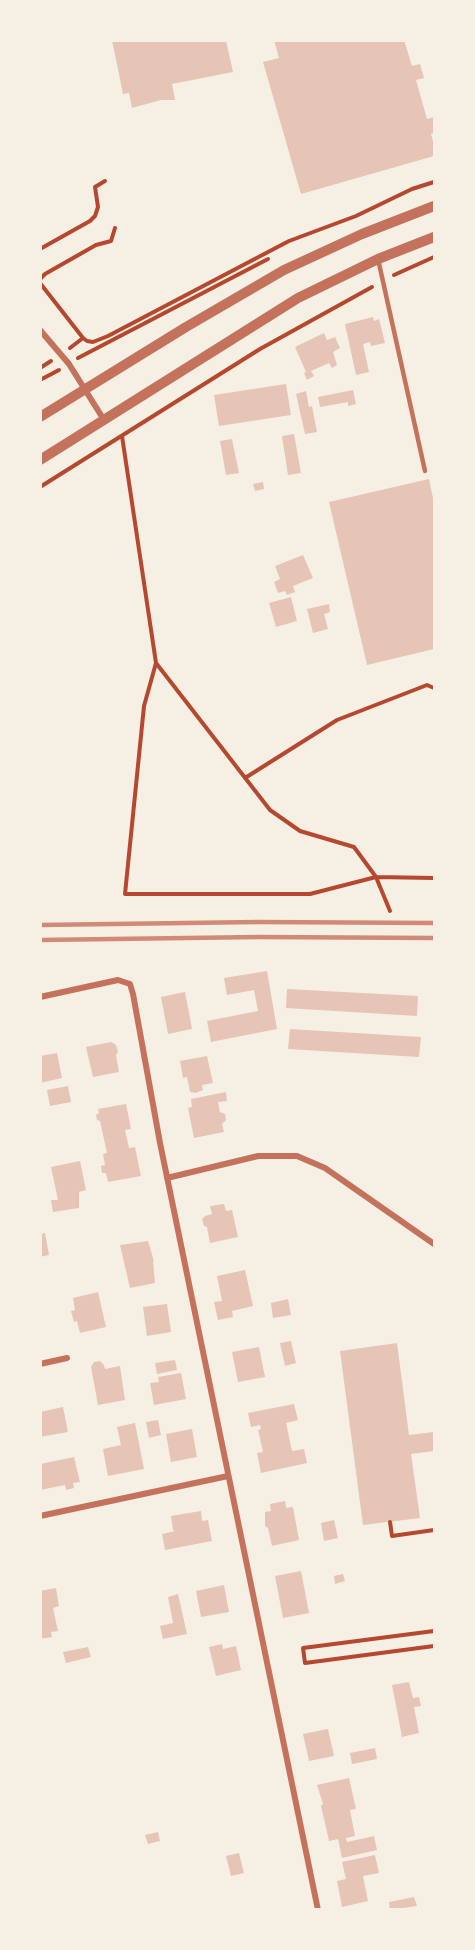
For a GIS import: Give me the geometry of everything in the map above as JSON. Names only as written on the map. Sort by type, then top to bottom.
[{"type":"street","points":[[40,417],[284,270],[362,234],[435,206]]},
{"type":"street","points":[[40,460],[269,315],[319,287],[378,259],[435,237]]},
{"type":"street","points":[[40,330],[86,389],[104,420]]},
{"type":"street","points":[[40,997],[118,981],[130,984],[167,1178],[318,1910]]},
{"type":"street","points":[[167,1178],[258,1156],[297,1156],[325,1168],[435,1244]]},
{"type":"street","points":[[40,1364],[67,1358]]},
{"type":"street","points":[[40,1516],[228,1476]]},
{"type":"lane","points":[[378,259],[425,471]]},
{"type":"path","points":[[40,249],[95,216],[98,207],[95,187],[105,181]]},
{"type":"path","points":[[116,228],[111,241],[96,244],[45,274],[40,281],[87,341],[93,342],[108,336],[289,242],[356,216],[412,189],[435,182]]},
{"type":"path","points":[[40,487],[260,350],[383,281],[435,257]]},
{"type":"path","points":[[70,348],[83,338]]},
{"type":"path","points":[[40,368],[52,361]]},
{"type":"path","points":[[40,380],[56,371]]},
{"type":"path","points":[[123,436],[156,663],[144,706],[125,894],[310,894],[376,877],[435,878]]},
{"type":"path","points":[[58,464],[64,472]]},
{"type":"path","points":[[156,663],[270,810],[300,831],[354,847],[376,877],[390,911]]},
{"type":"path","points":[[245,778],[337,720],[427,685],[435,688]]},
{"type":"path","points":[[390,1522],[392,1536],[435,1530]]},
{"type":"path","points":[[435,1631],[303,1648],[305,1663],[435,1646]]},
{"type":"building","points":[[112,40],[226,40],[233,72],[172,84],[175,100],[161,100],[132,108],[129,93],[123,94]]},
{"type":"building","points":[[274,40],[404,40],[412,66],[420,64],[424,78],[416,80],[427,119],[434,117],[434,133],[431,134],[434,156],[301,194],[263,62],[279,58]]},
{"type":"building","points":[[373,317],[374,321],[379,319],[385,343],[371,346],[370,342],[363,344],[369,372],[356,375],[345,324]]},
{"type":"building","points":[[324,333],[327,340],[335,337],[340,348],[333,352],[337,365],[332,368],[329,363],[311,371],[314,376],[307,380],[295,347]]},
{"type":"building","points":[[286,384],[291,415],[219,426],[214,395]]},
{"type":"building","points":[[353,390],[356,404],[348,406],[348,402],[320,407],[318,397]]},
{"type":"building","points":[[306,391],[309,407],[312,406],[317,432],[305,434],[296,394]]},
{"type":"building","points":[[294,434],[301,473],[288,475],[282,436]]},
{"type":"building","points":[[232,439],[239,473],[226,475],[220,441]]},
{"type":"building","points":[[429,479],[434,503],[434,649],[367,665],[329,502]]},
{"type":"building","points":[[263,482],[264,489],[255,491],[253,484]]},
{"type":"building","points":[[303,555],[313,578],[293,586],[295,592],[287,595],[285,591],[278,593],[274,582],[280,579],[275,566]]},
{"type":"building","points":[[291,597],[297,621],[276,627],[269,603]]},
{"type":"building","points":[[329,604],[330,612],[324,614],[328,629],[313,633],[307,609]]},
{"type":"building","points":[[267,971],[277,1029],[211,1042],[207,1021],[258,1011],[254,990],[227,995],[224,978]]},
{"type":"building","points":[[287,989],[418,996],[417,1016],[286,1008]]},
{"type":"building","points":[[185,992],[192,1029],[168,1034],[161,997]]},
{"type":"building","points":[[290,1029],[421,1037],[419,1057],[288,1049]]},
{"type":"building","points":[[111,1042],[116,1045],[118,1052],[116,1055],[119,1072],[93,1077],[86,1047]]},
{"type":"building","points":[[57,1053],[62,1078],[40,1083],[40,1056]]},
{"type":"building","points":[[207,1056],[213,1083],[202,1085],[203,1090],[196,1093],[190,1092],[187,1077],[183,1078],[180,1061]]},
{"type":"building","points":[[68,1086],[71,1102],[50,1106],[47,1090]]},
{"type":"building","points":[[226,1092],[227,1101],[218,1102],[220,1112],[225,1114],[226,1120],[222,1124],[224,1132],[194,1138],[188,1108],[192,1107],[191,1099]]},
{"type":"building","points":[[126,1104],[131,1129],[125,1130],[129,1148],[135,1147],[141,1176],[108,1182],[106,1173],[102,1173],[101,1166],[105,1165],[103,1154],[107,1153],[100,1121],[97,1120],[96,1115],[99,1113],[98,1109]]},
{"type":"building","points":[[80,1161],[86,1190],[79,1192],[79,1208],[53,1212],[51,1200],[58,1200],[51,1167]]},
{"type":"building","points":[[224,1204],[226,1211],[232,1210],[238,1237],[210,1243],[207,1227],[204,1226],[202,1219],[212,1214],[210,1206]]},
{"type":"building","points":[[45,1233],[49,1255],[40,1257],[40,1234]]},
{"type":"building","points":[[148,1241],[154,1261],[155,1283],[130,1288],[120,1245]]},
{"type":"building","points":[[245,1270],[253,1306],[232,1311],[233,1317],[218,1320],[214,1302],[222,1301],[217,1276]]},
{"type":"building","points":[[98,1292],[106,1327],[80,1333],[71,1311],[75,1310],[73,1298]]},
{"type":"building","points":[[288,1299],[291,1315],[273,1318],[271,1303]]},
{"type":"building","points":[[167,1304],[171,1332],[147,1336],[143,1307]]},
{"type":"building","points":[[291,1341],[296,1363],[285,1366],[280,1343]]},
{"type":"building","points":[[397,1343],[409,1435],[434,1432],[434,1451],[411,1454],[420,1518],[363,1525],[340,1351]]},
{"type":"building","points":[[259,1347],[265,1377],[238,1382],[232,1352]]},
{"type":"building","points":[[175,1360],[177,1370],[157,1374],[155,1363]]},
{"type":"building","points":[[100,1361],[105,1369],[120,1366],[125,1400],[98,1405],[91,1367],[94,1362]]},
{"type":"building","points":[[181,1373],[186,1399],[154,1405],[150,1383],[159,1382],[158,1377]]},
{"type":"building","points":[[294,1404],[298,1420],[286,1423],[292,1451],[304,1449],[307,1463],[261,1473],[257,1453],[263,1452],[258,1430],[261,1429],[260,1425],[251,1427],[248,1413]]},
{"type":"building","points":[[63,1407],[68,1432],[40,1437],[40,1412]]},
{"type":"building","points":[[158,1420],[161,1435],[149,1438],[146,1422]]},
{"type":"building","points":[[135,1423],[144,1469],[108,1476],[103,1449],[121,1445],[117,1427]]},
{"type":"building","points":[[192,1429],[197,1457],[171,1462],[166,1434]]},
{"type":"building","points":[[74,1457],[80,1482],[73,1483],[74,1488],[66,1490],[65,1485],[40,1490],[40,1464]]},
{"type":"building","points":[[285,1501],[286,1508],[293,1507],[299,1540],[272,1546],[268,1528],[265,1526],[265,1512],[271,1511],[270,1504]]},
{"type":"building","points":[[201,1511],[202,1521],[208,1520],[212,1541],[165,1550],[162,1534],[175,1531],[171,1516]]},
{"type":"building","points":[[334,1520],[338,1538],[324,1541],[321,1523]]},
{"type":"building","points":[[301,1571],[309,1613],[283,1618],[275,1576]]},
{"type":"building","points":[[343,1574],[345,1581],[335,1584],[334,1576]]},
{"type":"building","points":[[224,1585],[229,1612],[201,1617],[196,1591]]},
{"type":"building","points":[[56,1588],[59,1606],[53,1608],[58,1631],[51,1632],[52,1637],[40,1639],[40,1591]]},
{"type":"building","points":[[178,1594],[187,1634],[163,1639],[160,1626],[173,1623],[168,1597]]},
{"type":"building","points":[[222,1644],[223,1649],[236,1646],[241,1670],[216,1676],[209,1647]]},
{"type":"building","points":[[88,1647],[91,1657],[66,1663],[63,1652]]},
{"type":"building","points":[[409,1682],[413,1698],[419,1697],[421,1706],[414,1707],[419,1733],[402,1737],[392,1685]]},
{"type":"building","points":[[328,1729],[334,1756],[309,1761],[303,1734]]},
{"type":"building","points":[[375,1748],[377,1759],[352,1764],[350,1753]]},
{"type":"building","points":[[349,1778],[356,1809],[350,1810],[355,1836],[346,1838],[347,1842],[374,1836],[377,1850],[342,1858],[338,1839],[329,1841],[321,1806],[323,1804],[317,1785]]},
{"type":"building","points":[[158,1832],[160,1841],[148,1844],[145,1835]]},
{"type":"building","points":[[239,1853],[244,1873],[231,1876],[226,1856]]},
{"type":"building","points":[[375,1855],[379,1873],[363,1876],[368,1901],[342,1907],[337,1881],[346,1879],[342,1862]]},
{"type":"building","points":[[414,1897],[417,1906],[390,1910],[389,1902]]},
{"type":"railway","points":[[40,925],[258,922],[434,923]]},
{"type":"railway","points":[[40,940],[259,937],[434,938]]}]
